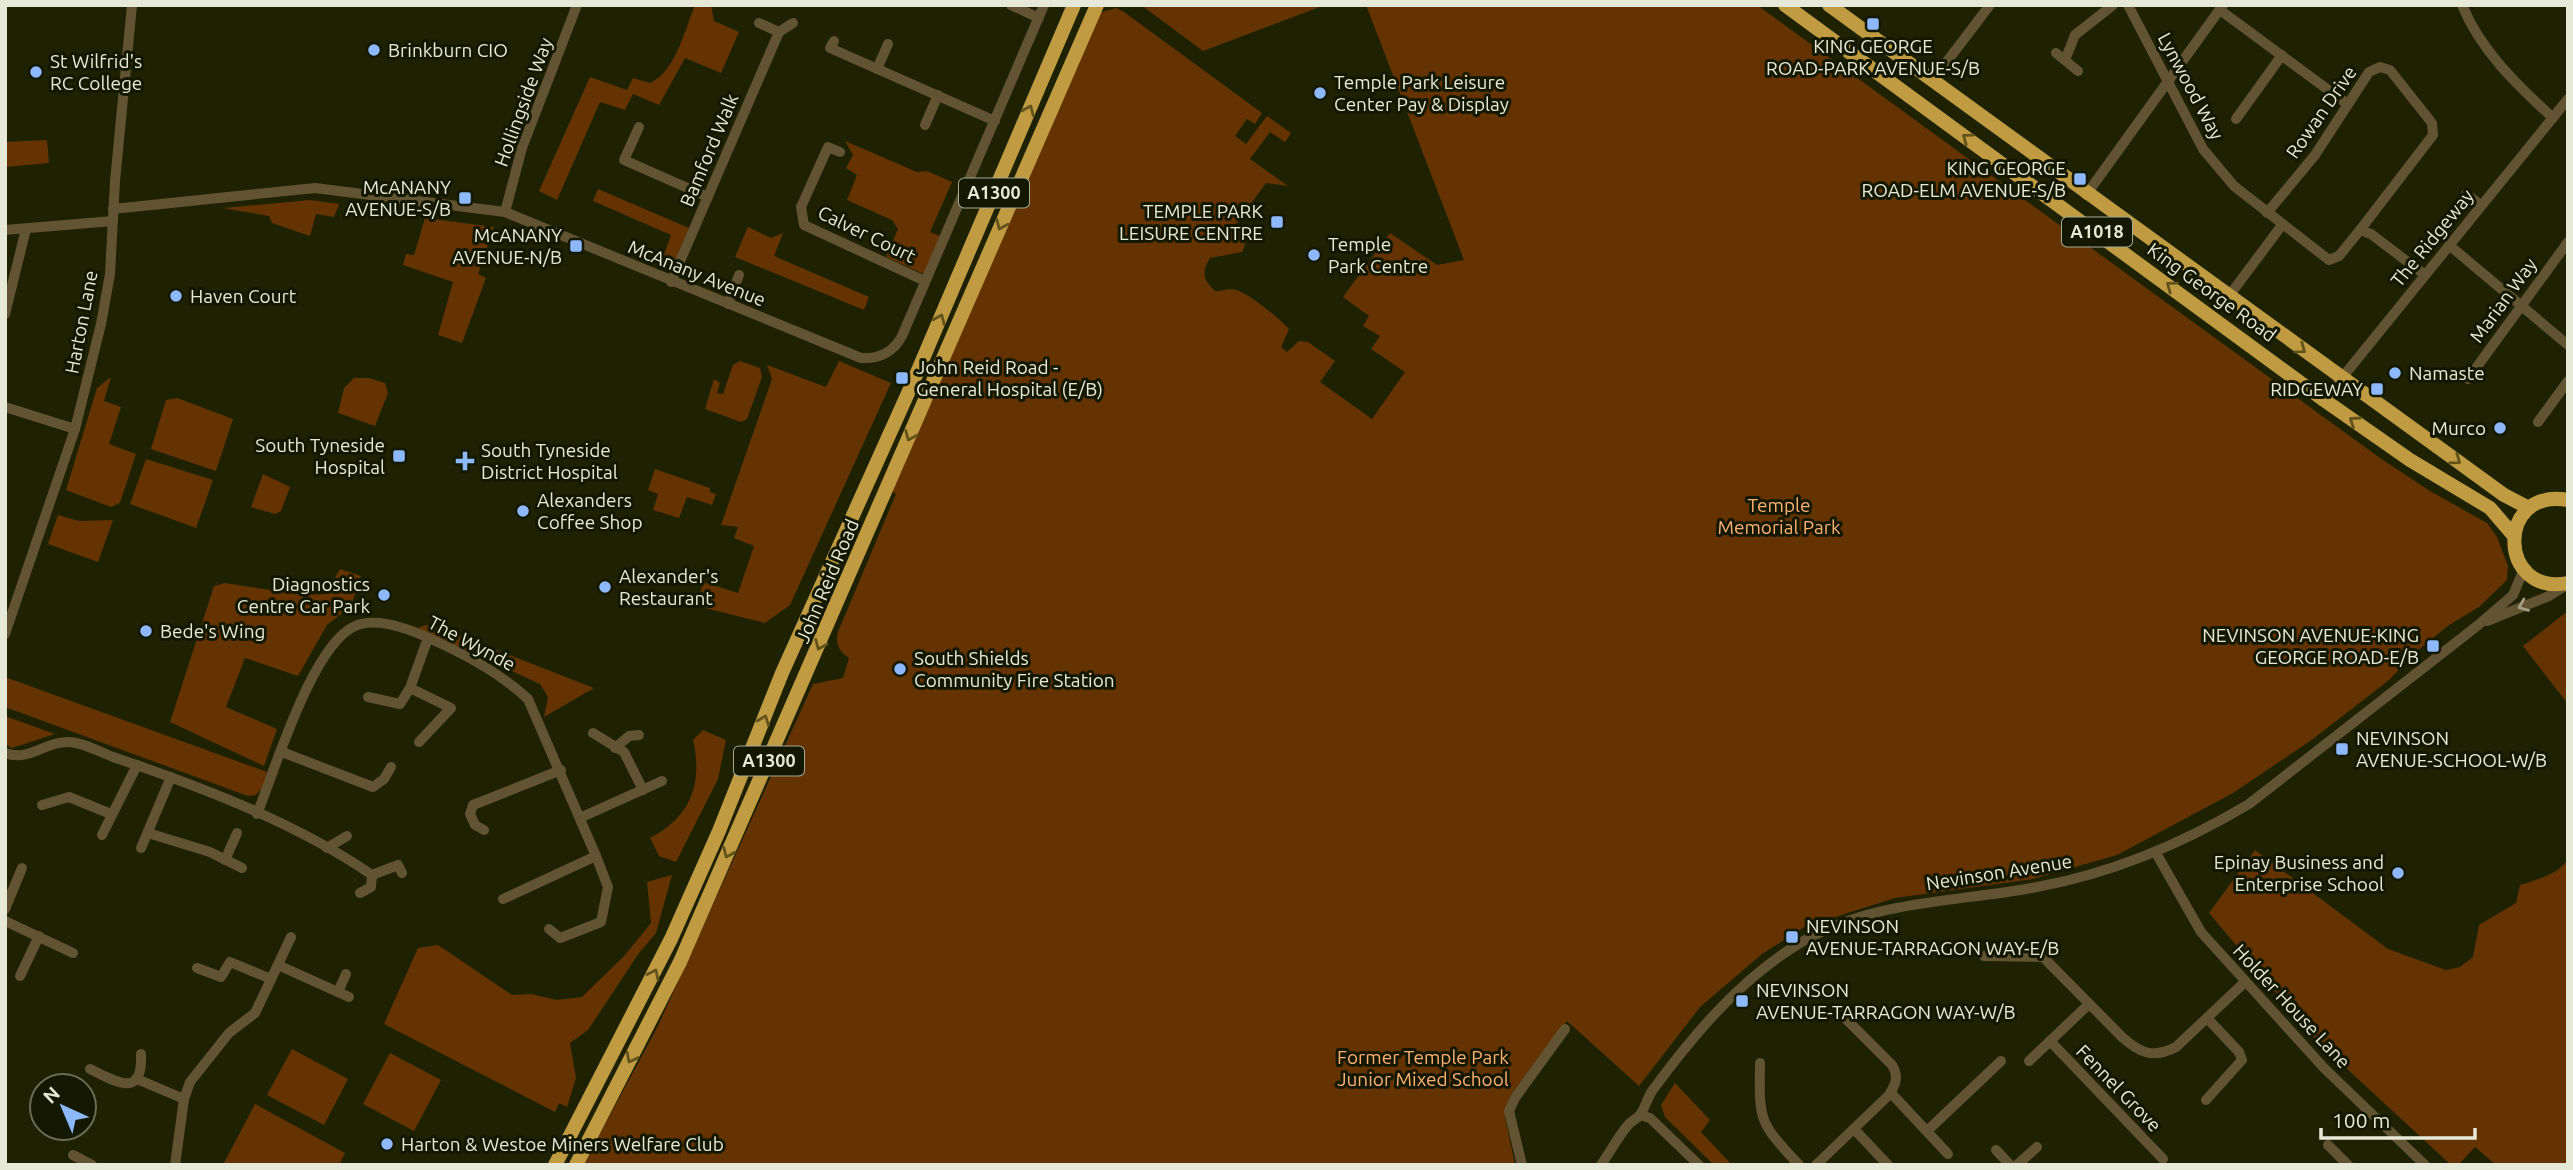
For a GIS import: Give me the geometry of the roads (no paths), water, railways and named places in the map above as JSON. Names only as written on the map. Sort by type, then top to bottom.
[{"type":"highway","name":"John Reid Road","points":[[555,1165],[676,927],[724,818],[782,673],[913,382],[1074,5]]},
{"type":"highway","name":"John Reid Road","points":[[576,1165],[680,962],[1097,5]]},
{"type":"highway","name":"King George Road","points":[[1785,5],[2324,400],[2410,460],[2490,508],[2514,536]]},
{"type":"highway","name":"King George Road","points":[[1829,5],[1841,10],[2087,195],[2341,378],[2504,495],[2529,508]]},
{"type":"highway","points":[[1826,36],[1841,10]]},
{"type":"highway","points":[[2072,214],[2087,195]]},
{"type":"highway","points":[[2514,536],[2516,525],[2529,508],[2542,500],[2568,500]]},
{"type":"highway","name":"A1018","points":[[2514,536],[2514,548],[2524,569]]},
{"type":"highway","points":[[2524,569],[2546,583],[2568,583]]},
{"type":"street","name":"Harton Lane","points":[[5,634],[75,429],[106,298],[132,5]]},
{"type":"street","name":"Hollingside Way","points":[[505,212],[522,148],[578,5]]},
{"type":"street","points":[[1011,5],[1039,18]]},
{"type":"street","name":"McAnany Avenue","points":[[113,209],[315,188],[505,212],[671,282],[861,358],[870,359],[886,354],[898,343],[1044,5]]},
{"type":"street","points":[[1933,81],[1990,5]]},
{"type":"street","points":[[2078,71],[2061,56],[2075,35],[2113,5]]},
{"type":"street","name":"Lynwood Way","points":[[2127,5],[2203,149],[2234,186],[2329,260],[2339,256],[2360,230]]},
{"type":"street","points":[[2462,5],[2470,25],[2494,58],[2553,118]]},
{"type":"street","points":[[2087,195],[2222,8],[2346,103]]},
{"type":"street","points":[[759,23],[779,32],[793,23]]},
{"type":"street","name":"Bamford Walk","points":[[671,282],[779,32]]},
{"type":"street","points":[[834,41],[830,48],[995,121]]},
{"type":"street","points":[[877,69],[888,44]]},
{"type":"street","points":[[2236,119],[2282,55]]},
{"type":"street","name":"Rowan Drive","points":[[2267,213],[2315,155],[2342,115],[2346,103],[2369,72],[2380,67],[2389,70],[2432,123],[2433,135],[2360,230]]},
{"type":"street","points":[[925,125],[939,95]]},
{"type":"street","name":"The Ridgeway","points":[[2324,400],[2568,99]]},
{"type":"street","points":[[639,127],[624,160],[708,197]]},
{"type":"street","name":"Calver Court","points":[[839,152],[828,147],[801,207],[804,225],[925,281]]},
{"type":"street","points":[[2466,194],[2481,205]]},
{"type":"street","points":[[5,230],[113,221]]},
{"type":"street","points":[[2229,296],[2282,225]]},
{"type":"street","points":[[5,314],[26,229]]},
{"type":"street","points":[[2360,230],[2371,234],[2425,275]]},
{"type":"street","name":"Marian Way","points":[[2468,379],[2568,242]]},
{"type":"street","points":[[2449,245],[2568,345]]},
{"type":"street","points":[[728,304],[739,275]]},
{"type":"street","points":[[2538,422],[2568,381]]},
{"type":"street","points":[[5,407],[75,429]]},
{"type":"street","name":"Nevinson Avenue","points":[[1601,1165],[1629,1123],[1640,1115],[1646,1099],[1710,1018],[1755,975],[1793,947],[1870,914],[1928,900],[2006,892],[2071,880],[2156,853],[2249,804],[2477,626],[2512,596],[2524,569]]},
{"type":"street","name":"Nevinson Avenue","points":[[2477,626],[2549,596],[2568,583]]},
{"type":"street","name":"The Wynde","points":[[257,814],[295,713],[337,639],[356,625],[384,623],[428,638],[511,683],[528,699],[582,817],[608,887],[601,922],[560,938],[550,929]]},
{"type":"street","points":[[368,697],[400,704],[410,688],[428,638]]},
{"type":"street","points":[[410,688],[452,708],[419,742]]},
{"type":"street","points":[[593,733],[624,752],[643,790]]},
{"type":"street","points":[[615,748],[629,736],[639,735]]},
{"type":"street","points":[[5,753],[18,758],[67,741],[171,777],[257,814],[327,848],[372,875]]},
{"type":"street","points":[[282,752],[373,787],[384,779],[391,768]]},
{"type":"street","points":[[102,835],[137,765]]},
{"type":"street","points":[[484,830],[475,825],[470,814],[473,805],[561,770]]},
{"type":"street","points":[[141,848],[171,777]]},
{"type":"street","points":[[582,817],[662,781]]},
{"type":"street","points":[[42,805],[69,797],[111,814]]},
{"type":"street","points":[[148,833],[242,868]]},
{"type":"street","points":[[225,860],[237,833]]},
{"type":"street","points":[[327,848],[347,836]]},
{"type":"street","name":"Holder House Lane","points":[[2156,853],[2201,933],[2324,1068],[2425,1165]]},
{"type":"street","points":[[503,899],[596,856]]},
{"type":"street","points":[[372,875],[398,865],[402,873]]},
{"type":"street","points":[[5,909],[22,868]]},
{"type":"street","points":[[360,893],[371,887],[372,875]]},
{"type":"street","points":[[5,921],[73,953]]},
{"type":"street","points":[[20,976],[38,936]]},
{"type":"street","points":[[175,1165],[184,1099],[200,1067],[229,1033],[255,1013],[291,937]]},
{"type":"street","name":"Fennel Grove","points":[[1984,956],[2043,957],[2136,1049],[2150,1055],[2163,1054],[2176,1047],[2245,982]]},
{"type":"street","points":[[197,968],[221,977],[230,962],[271,979]]},
{"type":"street","points":[[278,965],[349,997]]},
{"type":"street","points":[[338,992],[345,974]]},
{"type":"street","name":"Fennel Grove","points":[[2029,1061],[2089,1004]]},
{"type":"street","points":[[1816,1165],[1891,1093],[1897,1074],[1892,1065],[1835,1008]]},
{"type":"street","points":[[2206,1100],[2242,1060],[2239,1052],[2207,1018]]},
{"type":"street","points":[[1522,1165],[1509,1111],[1515,1098],[1565,1029]]},
{"type":"street","name":"Fennel Grove","points":[[2050,1041],[2163,1159]]},
{"type":"street","points":[[137,1079],[141,1068],[141,1054]]},
{"type":"street","points":[[1927,1131],[2001,1061]]},
{"type":"street","points":[[1760,1063],[1759,1106],[1766,1129],[1799,1165]]},
{"type":"street","points":[[90,1069],[122,1085],[137,1079],[184,1099]]},
{"type":"street","points":[[1891,1093],[1948,1154]]},
{"type":"street","points":[[1640,1115],[1650,1118],[1699,1165]]},
{"type":"street","points":[[1854,1129],[1888,1165]]},
{"type":"street","points":[[2328,1145],[2348,1165]]},
{"type":"street","points":[[2017,1165],[2037,1147]]},
{"type":"street","points":[[1996,1150],[2010,1165]]},
{"type":"street","points":[[73,1155],[92,1165]]},
{"type":"place","name":"KING GEORGE ROAD-PARK AVENUE-S/B","points":[[1873,24]]},
{"type":"place","name":"Brinkburn CIO","points":[[374,50]]},
{"type":"place","name":"St Wilfrid's RC College","points":[[36,72]]},
{"type":"place","name":"Temple Park Leisure Center Pay & Display","points":[[1320,93]]},
{"type":"place","name":"KING GEORGE ROAD-ELM AVENUE-S/B","points":[[2080,179]]},
{"type":"place","name":"McANANY AVENUE-S/B","points":[[465,198]]},
{"type":"place","name":"TEMPLE PARK LEISURE CENTRE","points":[[1277,222]]},
{"type":"place","name":"McANANY AVENUE-N/B","points":[[576,246]]},
{"type":"place","name":"Temple Park Centre","points":[[1314,255]]},
{"type":"place","name":"Haven Court","points":[[176,296]]},
{"type":"place","name":"Namaste","points":[[2395,373]]},
{"type":"place","name":"John Reid Road - General Hospital (E/B)","points":[[902,378]]},
{"type":"place","name":"RIDGEWAY","points":[[2377,389]]},
{"type":"place","name":"Murco","points":[[2500,428]]},
{"type":"place","name":"South Tyneside Hospital","points":[[399,456]]},
{"type":"place","name":"South Tyneside District Hospital","points":[[465,461]]},
{"type":"place","name":"Alexanders Coffee Shop","points":[[523,511]]},
{"type":"place","name":"Alexander's Restaurant","points":[[605,587]]},
{"type":"place","name":"Diagnostics Centre Car Park","points":[[384,595]]},
{"type":"place","name":"Bede's Wing","points":[[146,631]]},
{"type":"place","name":"NEVINSON AVENUE-KING GEORGE ROAD-E/B","points":[[2433,646]]},
{"type":"place","name":"South Shields Community Fire Station","points":[[900,669]]},
{"type":"place","name":"NEVINSON AVENUE-SCHOOL-W/B","points":[[2342,749]]},
{"type":"place","name":"Epinay Business and Enterprise School","points":[[2398,873]]},
{"type":"place","name":"NEVINSON AVENUE-TARRAGON WAY-E/B","points":[[1792,937]]},
{"type":"place","name":"NEVINSON AVENUE-TARRAGON WAY-W/B","points":[[1742,1001]]},
{"type":"place","name":"Harton & Westoe Miners Welfare Club","points":[[387,1144]]},
{"type":"park label","name":"Temple Memorial Park","points":[[1779,516]]},
{"type":"park label","name":"Former Temple Park Junior Mixed School","points":[[1423,1068]]}]
